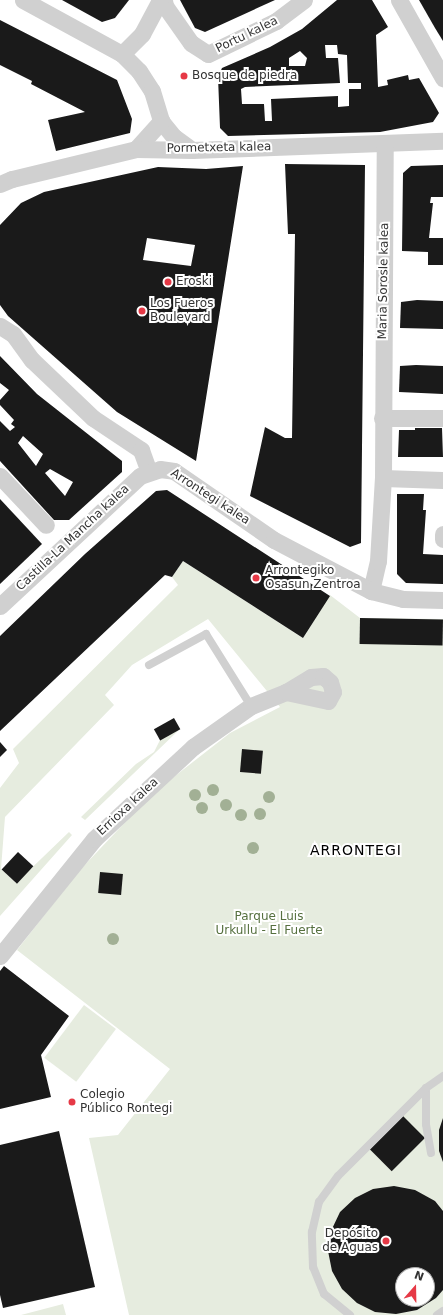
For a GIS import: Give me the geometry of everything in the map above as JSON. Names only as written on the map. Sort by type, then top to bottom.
[{"type":"street","points":[[23,0],[122,54],[139,71],[152,91],[162,121],[174,137],[192,150]]},
{"type":"street","points":[[122,54],[142,34],[160,0]]},
{"type":"street","name":"Portu kalea","points":[[164,0],[165,6],[191,43],[208,54],[276,22],[304,0]]},
{"type":"street","points":[[399,0],[442,72]]},
{"type":"street","points":[[139,71],[142,34]]},
{"type":"street","points":[[136,149],[162,121]]},
{"type":"street","name":"Pormetxeta kalea","points":[[0,184],[12,179],[136,149],[192,150],[443,141]]},
{"type":"street","name":"Maria Sorosle kalea","points":[[371,591],[378,562],[383,478],[382,418],[385,144]]},
{"type":"street","points":[[0,326],[13,334],[32,360],[93,418],[141,450],[148,472]]},
{"type":"street","points":[[382,418],[443,418]]},
{"type":"street","name":"Arrontegi kalea","points":[[148,472],[160,469],[174,472],[274,540],[371,591],[402,599],[443,600]]},
{"type":"street","name":"Castilla-La Mancha kalea","points":[[0,606],[134,482],[148,472]]},
{"type":"street","points":[[0,476],[46,526]]},
{"type":"street","points":[[383,478],[443,480]]},
{"type":"street","name":"Errioxa kalea","points":[[0,956],[94,839],[193,747],[251,706],[286,692]]},
{"type":"lane","points":[[149,665],[206,634],[251,706]]},
{"type":"lane","points":[[350,1315],[324,1294],[313,1267],[312,1232],[319,1202],[342,1171],[426,1088],[443,1076]]},
{"type":"lane","points":[[426,1088],[426,1124],[431,1153]]},
{"type":"lane","points":[[437,1315],[443,1311]]},
{"type":"green space","name":"Parque Luis Urkullu - El Fuerte","points":[[183,561],[303,638],[330,595],[360,618],[443,619],[443,1315],[129,1315],[89,1138],[118,1135],[170,1069],[17,950],[79,871],[152,794],[230,733],[280,707],[208,619],[132,665],[105,695],[114,705],[5,817],[1,869],[16,883],[69,832],[72,835],[0,916],[0,788],[19,763],[13,749],[178,585],[172,577]]},
{"type":"green space","points":[[180,729],[85,820],[81,817],[136,764],[154,752],[160,740]]},
{"type":"green space","points":[[84,1005],[116,1029],[76,1082],[44,1058]]},
{"type":"green space","points":[[63,1304],[66,1315],[21,1315]]},
{"type":"building","points":[[62,0],[129,0],[115,18],[102,22]]},
{"type":"building","points":[[180,0],[275,0],[205,32],[195,28]]},
{"type":"building","points":[[337,0],[372,0],[388,27],[376,35],[378,87],[388,85],[387,80],[408,75],[409,80],[419,78],[439,113],[433,122],[380,132],[228,136],[220,128],[218,77],[222,68],[270,47],[302,29]],"holes":[[[325,45],[337,45],[338,54],[347,55],[348,83],[361,83],[361,89],[349,89],[349,106],[338,107],[338,96],[271,99],[272,121],[265,121],[264,104],[242,104],[241,89],[245,87],[340,83],[338,58],[326,58]],[[300,51],[307,58],[305,66],[289,66],[289,58]]]},
{"type":"building","points":[[419,0],[443,0],[443,41],[435,28]]},
{"type":"building","points":[[0,20],[117,80],[132,119],[130,133],[56,151],[48,120],[85,112],[31,84],[32,81],[0,65]]},
{"type":"building","points":[[285,164],[365,165],[361,543],[350,547],[250,496],[265,427],[285,438],[292,438],[295,234],[288,234]]},
{"type":"building","points":[[443,165],[443,197],[431,197],[430,203],[433,203],[429,238],[443,238],[443,265],[428,265],[428,252],[402,251],[403,173],[411,166]]},
{"type":"building","points":[[243,166],[196,461],[117,412],[8,316],[0,305],[0,225],[21,203],[44,192],[158,167],[206,169]],"holes":[[[147,238],[195,245],[191,266],[143,260]]]},
{"type":"building","points":[[417,300],[443,301],[443,329],[400,328],[401,302]]},
{"type":"building","points":[[0,356],[37,394],[122,461],[122,472],[69,520],[54,520],[0,461],[0,421],[10,431],[15,427],[11,424],[14,420],[0,405],[0,400],[9,390],[0,383]],"holes":[[[23,436],[43,454],[36,466],[18,443]],[[50,469],[73,482],[65,496],[45,473]]]},
{"type":"building","points":[[400,366],[443,366],[443,394],[399,392]]},
{"type":"building","points":[[415,428],[442,428],[443,457],[398,457],[399,430],[415,430]]},
{"type":"building","points":[[167,490],[330,596],[303,638],[183,561],[172,577],[165,575],[0,731],[0,636],[85,554],[156,491]]},
{"type":"building","points":[[397,494],[424,494],[423,510],[426,510],[423,554],[443,555],[443,584],[406,583],[397,574]]},
{"type":"building","points":[[0,499],[42,544],[0,584]]},
{"type":"building","points":[[360,618],[443,619],[443,645],[360,644]]},
{"type":"building","points":[[174,718],[180,729],[160,741],[154,729]]},
{"type":"building","points":[[0,742],[7,750],[0,757]]},
{"type":"building","points":[[242,749],[263,751],[261,774],[240,772]]},
{"type":"building","points":[[18,852],[33,866],[17,884],[2,870]]},
{"type":"building","points":[[100,872],[123,874],[121,895],[98,893]]},
{"type":"building","points":[[4,966],[69,1016],[41,1055],[51,1097],[0,1109],[0,971]]},
{"type":"building","points":[[403,1116],[425,1138],[392,1171],[370,1149]]},
{"type":"building","points":[[443,1118],[443,1162],[439,1151],[439,1130]]},
{"type":"building","points":[[59,1131],[95,1287],[3,1308],[0,1295],[0,1145]]},
{"type":"building","name":"Depósito de Aguas","points":[[394,1186],[415,1190],[435,1201],[443,1211],[443,1290],[436,1298],[435,1267],[395,1267],[395,1307],[422,1307],[417,1310],[396,1314],[375,1312],[357,1303],[342,1289],[332,1271],[328,1251],[331,1231],[340,1212],[355,1198],[373,1189]]},
{"type":"place","name":"Bosque de piedra","points":[[184,76]]},
{"type":"place","name":"Eroski","points":[[168,282]]},
{"type":"place","name":"Los Fueros Boulevard","points":[[142,311]]},
{"type":"place","name":"Arrontegiko Osasun Zentroa","points":[[256,578]]},
{"type":"place","name":"Colegio Público Rontegi","points":[[72,1102]]},
{"type":"place","name":"Depósito de Aguas","points":[[386,1241]]},
{"type":"district","name":"ARRONTEGI","points":[[356,850]]}]
